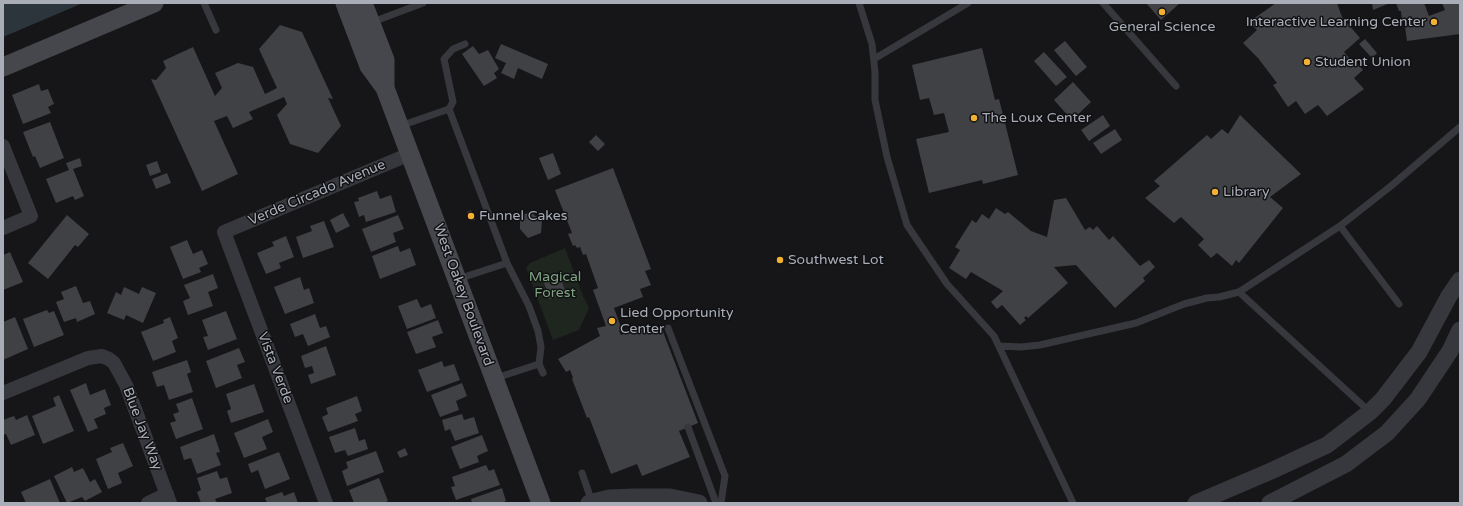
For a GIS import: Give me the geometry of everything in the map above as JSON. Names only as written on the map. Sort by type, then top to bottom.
[{"type":"main road","points":[[3,67],[154,3]]},
{"type":"main road","name":"West Oakey Boulevard","points":[[345,3],[363,26]]},
{"type":"main road","name":"West Oakey Boulevard","points":[[363,3],[363,26],[369,66],[385,88],[541,503]]},
{"type":"street","points":[[3,146],[31,216],[3,228]]},
{"type":"street","name":"Verde Circado Avenue","points":[[224,232],[410,154]]},
{"type":"street","name":"Vista Verde","points":[[224,232],[326,503]]},
{"type":"street","points":[[1196,503],[1271,471],[1327,444],[1370,412],[1383,399],[1419,352],[1449,296],[1460,280]]},
{"type":"street","points":[[1270,503],[1346,464],[1387,433],[1418,399],[1450,351],[1460,330]]},
{"type":"street","name":"Blue Jay Way","points":[[3,393],[88,358],[102,356],[108,359],[114,363],[126,385],[168,498]]},
{"type":"street","points":[[1370,412],[1387,433]]},
{"type":"street","points":[[591,503],[610,498],[670,497],[699,503]]},
{"type":"street","points":[[148,503],[168,498]]},
{"type":"lane","points":[[204,3],[216,30]]},
{"type":"lane","points":[[363,26],[423,3]]},
{"type":"lane","points":[[859,3],[872,44],[875,100],[887,157],[907,225],[947,284],[994,336],[1073,503]]},
{"type":"lane","points":[[874,59],[968,3]]},
{"type":"lane","points":[[1103,3],[1176,86]]},
{"type":"lane","points":[[399,126],[449,109],[453,102],[444,59],[453,49],[465,44]]},
{"type":"lane","points":[[449,109],[507,264],[529,306],[538,330],[541,347],[539,364],[543,373]]},
{"type":"lane","points":[[999,346],[1021,347],[1040,344],[1136,322],[1184,304],[1239,292],[1340,226],[1391,186],[1460,128]]},
{"type":"lane","points":[[1340,226],[1399,304]]},
{"type":"lane","points":[[458,279],[507,264]]},
{"type":"lane","points":[[1239,292],[1370,412]]},
{"type":"lane","points":[[668,328],[725,476],[721,503]]},
{"type":"lane","points":[[494,379],[539,364]]},
{"type":"lane","points":[[688,428],[716,503]]},
{"type":"lane","points":[[582,473],[591,503]]},
{"type":"green space","name":"Magical Forest","points":[[565,248],[589,308],[579,330],[553,340],[526,268],[530,263]]},
{"type":"shaded area","points":[[3,3],[83,3],[3,37]]},
{"type":"building","name":"General Science","points":[[1146,3],[1180,3],[1161,20]]},
{"type":"building","name":"Student Union","points":[[1276,3],[1337,3],[1342,17],[1360,38],[1344,52],[1357,67],[1359,65],[1363,70],[1354,78],[1364,89],[1327,116],[1318,105],[1305,114],[1296,101],[1288,107],[1273,85],[1277,83],[1258,58],[1243,43],[1257,30],[1249,22]]},
{"type":"building","name":"Interactive Learning Center","points":[[1372,3],[1390,3],[1373,10]]},
{"type":"building","name":"Interactive Learning Center","points":[[1396,3],[1424,3],[1429,16],[1445,10],[1442,3],[1460,3],[1460,34],[1407,41],[1404,20],[1402,20],[1401,11],[1399,11]]},
{"type":"building","points":[[280,25],[302,32],[333,99],[328,98],[341,126],[318,153],[290,144],[277,115],[287,104],[284,97],[249,112],[253,119],[233,128],[227,116],[214,121],[238,174],[202,191],[151,79],[156,80],[166,68],[163,61],[193,47],[215,96],[222,88],[215,73],[238,63],[253,67],[265,94],[277,88],[259,49]]},
{"type":"building","points":[[1365,39],[1377,53],[1372,58],[1359,44]]},
{"type":"building","points":[[1065,41],[1087,67],[1076,76],[1054,50]]},
{"type":"building","points":[[501,44],[548,64],[542,79],[518,68],[514,79],[501,73],[506,63],[495,58]]},
{"type":"building","points":[[473,46],[479,54],[488,50],[499,69],[494,73],[497,78],[484,86],[462,54]]},
{"type":"building","name":"The Loux Center","points":[[982,48],[995,100],[999,99],[1018,175],[983,184],[982,180],[929,193],[916,139],[949,132],[944,113],[934,115],[929,98],[920,100],[912,65]]},
{"type":"building","points":[[1044,52],[1067,77],[1056,86],[1034,61]]},
{"type":"building","points":[[1073,82],[1091,102],[1072,120],[1054,100]]},
{"type":"building","points":[[39,84],[41,91],[48,89],[54,104],[48,107],[51,113],[23,124],[12,95]]},
{"type":"building","points":[[1103,115],[1110,126],[1089,141],[1081,130]]},
{"type":"building","name":"Library","points":[[1240,115],[1301,174],[1270,197],[1283,208],[1239,263],[1236,260],[1232,266],[1217,253],[1211,258],[1198,245],[1204,239],[1181,217],[1174,223],[1145,198],[1160,186],[1154,181],[1207,135],[1211,139],[1222,129],[1228,134]]},
{"type":"building","points":[[50,122],[64,158],[40,168],[35,156],[33,157],[23,132]]},
{"type":"building","points":[[1115,129],[1122,140],[1101,154],[1093,143]]},
{"type":"building","points":[[596,135],[605,144],[598,151],[589,142]]},
{"type":"building","points":[[553,153],[561,174],[548,180],[539,158]]},
{"type":"building","points":[[80,158],[82,166],[73,169],[84,196],[75,200],[73,196],[56,203],[46,179],[69,170],[66,163]]},
{"type":"building","points":[[157,161],[161,172],[150,176],[146,165]]},
{"type":"building","name":"Lied Opportunity Center","points":[[613,168],[651,269],[645,271],[651,285],[640,289],[643,297],[614,308],[622,330],[619,331],[621,335],[647,325],[650,334],[662,329],[698,423],[679,431],[690,457],[642,476],[637,464],[611,474],[589,417],[587,418],[570,370],[566,372],[558,359],[600,336],[597,328],[606,326],[593,290],[598,288],[586,254],[583,255],[580,247],[577,248],[575,245],[573,246],[568,234],[572,233],[555,190]]},
{"type":"building","points":[[167,173],[171,183],[156,189],[152,179]]},
{"type":"building","points":[[377,191],[380,199],[391,195],[396,212],[366,222],[364,215],[359,217],[354,202],[359,201],[358,198]]},
{"type":"building","points":[[1066,198],[1085,230],[1090,227],[1093,230],[1097,226],[1109,240],[1113,236],[1140,266],[1149,260],[1155,267],[1143,278],[1145,281],[1115,308],[1076,265],[1054,267],[1068,283],[1028,318],[1026,316],[1024,318],[1026,320],[1020,325],[1002,305],[997,309],[991,302],[1003,291],[971,272],[966,279],[949,268],[960,250],[955,247],[972,220],[976,223],[982,214],[989,219],[996,208],[1005,214],[1008,212],[1031,231],[1047,237],[1054,200]]},
{"type":"building","name":"Funnel Cakes","points":[[471,210],[475,220],[470,221],[467,212]]},
{"type":"building","points":[[533,211],[534,215],[542,220],[541,233],[528,238],[520,229],[520,216]]},
{"type":"building","points":[[343,213],[350,226],[336,233],[330,220]]},
{"type":"building","points":[[67,215],[89,234],[78,247],[75,245],[48,279],[28,263]]},
{"type":"building","points":[[398,215],[404,229],[393,233],[396,242],[371,252],[362,229]]},
{"type":"building","points":[[324,221],[334,247],[303,258],[296,237],[312,231],[310,226]]},
{"type":"building","points":[[286,236],[294,257],[279,263],[281,268],[266,274],[257,253],[274,246],[272,242]]},
{"type":"building","points":[[187,240],[193,254],[202,250],[208,264],[199,268],[201,272],[183,279],[170,247]]},
{"type":"building","points":[[398,246],[400,252],[410,248],[416,265],[380,279],[372,256]]},
{"type":"building","points":[[10,252],[23,282],[3,290],[3,255]]},
{"type":"building","points":[[213,274],[218,288],[208,292],[213,306],[188,315],[183,301],[190,298],[184,285]]},
{"type":"building","points":[[559,274],[566,293],[550,299],[543,280]]},
{"type":"building","points":[[300,277],[304,290],[309,288],[314,303],[285,314],[274,287]]},
{"type":"building","points":[[76,286],[83,303],[90,301],[95,314],[77,322],[76,318],[64,322],[56,302],[64,299],[61,292]]},
{"type":"building","points":[[124,287],[139,294],[142,287],[156,293],[143,323],[126,315],[124,320],[107,313],[116,292],[121,295]]},
{"type":"building","points":[[417,299],[421,308],[431,304],[436,318],[407,329],[398,306]]},
{"type":"building","points":[[47,310],[49,313],[54,311],[64,335],[34,347],[23,319]]},
{"type":"building","points":[[226,311],[237,339],[208,350],[203,337],[208,336],[202,320]]},
{"type":"building","points":[[315,314],[320,328],[326,326],[330,337],[308,346],[303,334],[295,337],[290,324]]},
{"type":"building","points":[[15,317],[28,349],[3,360],[3,322]]},
{"type":"building","points":[[170,317],[178,338],[172,341],[176,352],[153,361],[141,332],[164,323],[163,320]]},
{"type":"building","points":[[438,320],[443,333],[432,337],[436,347],[416,354],[407,332]]},
{"type":"building","points":[[326,346],[336,375],[311,384],[308,375],[314,373],[312,366],[305,368],[301,356]]},
{"type":"building","points":[[239,348],[245,362],[237,365],[242,378],[216,388],[206,361]]},
{"type":"building","points":[[187,360],[191,372],[187,374],[193,392],[169,400],[164,385],[157,387],[152,372]]},
{"type":"building","points":[[442,361],[444,367],[454,364],[460,380],[427,392],[418,370]]},
{"type":"building","points":[[86,383],[90,395],[105,389],[111,405],[104,408],[106,414],[94,419],[98,428],[88,432],[70,390]]},
{"type":"building","points":[[462,383],[467,396],[456,401],[459,410],[440,417],[431,395]]},
{"type":"building","points":[[254,384],[264,412],[231,423],[227,411],[231,409],[226,394]]},
{"type":"building","points":[[59,395],[74,431],[43,444],[32,416],[56,406],[53,398]]},
{"type":"building","points":[[357,396],[362,411],[355,414],[358,421],[328,432],[322,417],[328,414],[326,408]]},
{"type":"building","points":[[192,398],[203,429],[176,439],[170,423],[176,421],[173,414],[179,412],[176,404]]},
{"type":"building","points":[[462,414],[464,420],[474,417],[479,433],[455,441],[450,429],[445,431],[442,420]]},
{"type":"building","points":[[27,415],[35,435],[11,445],[6,434],[3,435],[3,420],[14,416],[16,420]]},
{"type":"building","points":[[268,419],[273,432],[262,437],[267,449],[244,458],[234,433]]},
{"type":"building","points":[[355,428],[359,441],[365,439],[368,449],[348,456],[345,450],[335,453],[329,437]]},
{"type":"building","points":[[214,434],[220,452],[216,453],[221,465],[197,474],[191,458],[184,460],[180,447]]},
{"type":"building","points":[[482,435],[488,451],[477,456],[479,462],[460,469],[451,447]]},
{"type":"building","points":[[123,443],[133,466],[118,473],[122,483],[108,489],[96,459],[112,452],[110,448]]},
{"type":"building","points":[[405,448],[408,455],[400,458],[397,452]]},
{"type":"building","points":[[376,451],[384,472],[347,486],[342,471],[348,468],[346,462]]},
{"type":"building","points":[[279,452],[290,479],[265,489],[258,470],[251,473],[248,464]]},
{"type":"building","points":[[486,465],[489,471],[494,469],[500,485],[456,500],[451,487],[455,486],[452,477]]},
{"type":"building","points":[[72,467],[74,472],[83,468],[90,482],[95,479],[102,492],[85,501],[82,497],[67,503],[54,476]]},
{"type":"building","points":[[217,471],[220,479],[227,477],[232,493],[215,499],[217,503],[201,503],[197,492],[201,490],[197,478]]},
{"type":"building","points":[[379,478],[388,501],[383,503],[354,503],[349,490]]},
{"type":"building","points":[[50,479],[60,503],[26,503],[21,492]]},
{"type":"building","points":[[502,488],[506,501],[502,503],[472,503],[471,499]]},
{"type":"building","points":[[282,492],[284,496],[294,492],[298,503],[267,503],[265,498]]},
{"type":"place","name":"General Science","points":[[1162,12]]},
{"type":"place","name":"Interactive Learning Center","points":[[1434,22]]},
{"type":"place","name":"Student Union","points":[[1307,62]]},
{"type":"place","name":"The Loux Center","points":[[974,118]]},
{"type":"place","name":"Library","points":[[1215,192]]},
{"type":"place","name":"Funnel Cakes","points":[[471,216]]},
{"type":"place","name":"Southwest Lot","points":[[780,260]]},
{"type":"place","name":"Lied Opportunity Center","points":[[612,321]]}]
